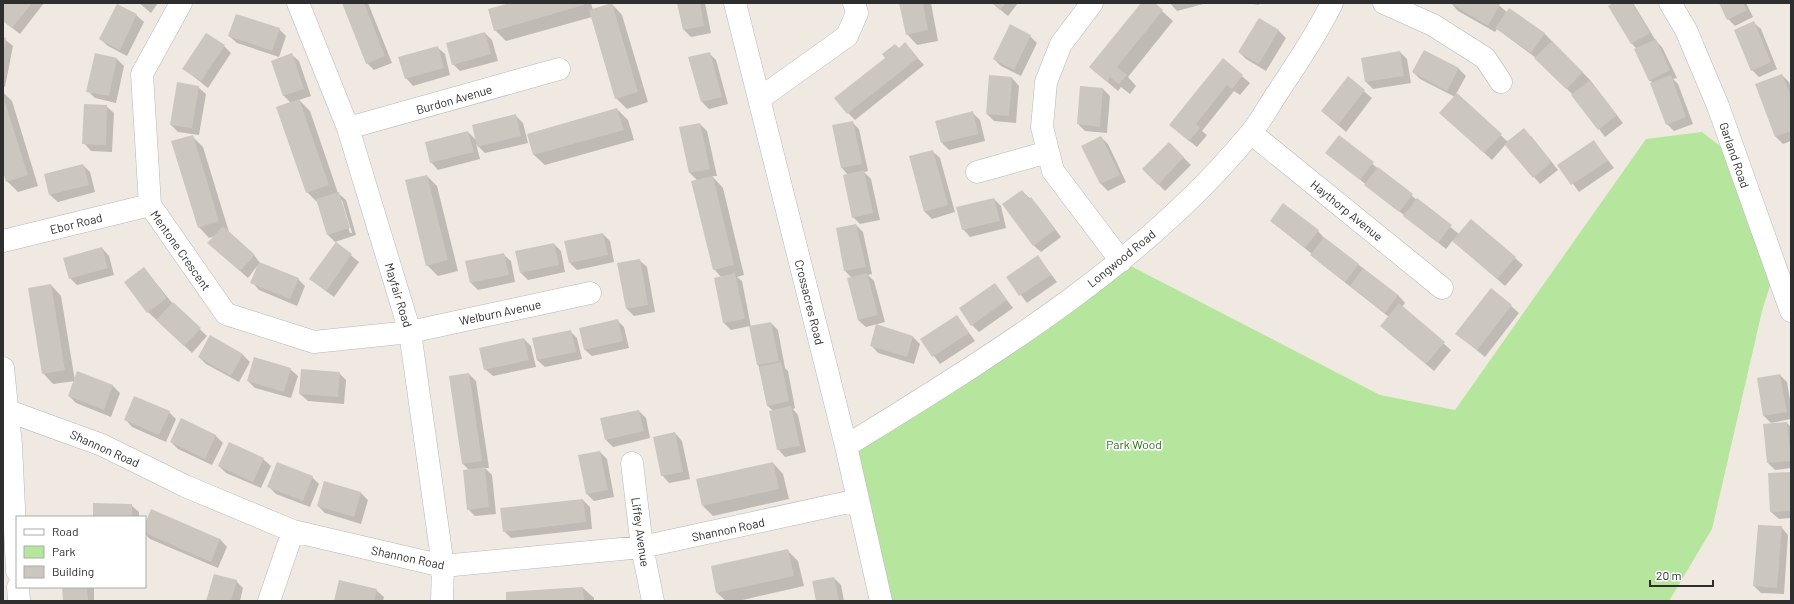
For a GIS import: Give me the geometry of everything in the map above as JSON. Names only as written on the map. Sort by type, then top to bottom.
[{"type":"street","name":"Mentone Crescent","points":[[181,3],[142,74],[150,205],[226,314],[314,342],[410,332]]},
{"type":"street","name":"Mayfair Road","points":[[298,3],[348,128],[410,332],[443,566],[442,601]]},
{"type":"street","name":"Crossacres Road","points":[[735,3],[846,446],[881,601]]},
{"type":"street","points":[[759,99],[847,36],[857,13],[854,3]]},
{"type":"street","name":"Longwood Road","points":[[846,446],[978,364],[1121,261],[1189,200],[1251,133],[1302,56],[1332,3]]},
{"type":"street","points":[[1384,3],[1433,25],[1485,58],[1501,82]]},
{"type":"street","name":"Garland Road","points":[[1670,3],[1686,30],[1718,106],[1791,311]]},
{"type":"street","points":[[1086,5],[1061,44],[1046,82],[1042,127],[1053,171],[1121,261]]},
{"type":"street","name":"Burdon Avenue","points":[[348,128],[559,69]]},
{"type":"street","name":"Haythorp Avenue","points":[[1251,133],[1442,288]]},
{"type":"street","points":[[977,172],[1048,152]]},
{"type":"street","name":"Ebor Road","points":[[3,241],[150,205]]},
{"type":"street","name":"Welburn Avenue","points":[[410,332],[590,293]]},
{"type":"street","points":[[3,368],[5,409],[11,445],[16,550]]},
{"type":"street","name":"Shannon Road","points":[[5,409],[102,445],[185,486],[293,531],[443,566],[642,548],[858,500]]},
{"type":"street","name":"Liffey Avenue","points":[[632,463],[642,548],[653,601]]},
{"type":"street","points":[[268,601],[293,531]]},
{"type":"street","points":[[18,588],[18,601]]},
{"type":"green space","name":"Park Wood","points":[[1702,132],[1724,149],[1773,276],[1762,311],[1712,529],[1669,601],[884,601],[846,446],[1121,261],[1380,395],[1455,410],[1646,139]]},
{"type":"building","points":[[5,3],[32,3],[12,28],[3,21],[3,5]]},
{"type":"building","points":[[342,3],[364,3],[385,56],[366,64]]},
{"type":"building","points":[[510,3],[584,3],[584,5],[494,31],[488,9]]},
{"type":"building","points":[[612,3],[638,92],[615,99],[589,10]]},
{"type":"building","points":[[677,3],[700,3],[704,26],[683,30]]},
{"type":"building","points":[[899,3],[923,3],[928,30],[906,35]]},
{"type":"building","points":[[992,3],[1006,3],[1000,10]]},
{"type":"building","points":[[1141,3],[1155,3],[1163,10],[1117,67],[1127,75],[1119,84],[1110,77],[1107,82],[1089,67]]},
{"type":"building","points":[[1450,3],[1498,3],[1500,4],[1488,26]]},
{"type":"building","points":[[1613,3],[1632,3],[1650,33],[1631,44],[1608,6]]},
{"type":"building","points":[[1719,3],[1743,3],[1747,10],[1727,20]]},
{"type":"building","points":[[117,4],[137,14],[120,50],[99,39]]},
{"type":"building","points":[[1509,8],[1545,33],[1531,53],[1495,28]]},
{"type":"building","points":[[236,14],[280,28],[272,51],[228,36]]},
{"type":"building","points":[[1259,18],[1279,30],[1259,64],[1238,52]]},
{"type":"building","points":[[1754,21],[1771,62],[1751,71],[1734,30]]},
{"type":"building","points":[[1010,24],[1031,35],[1014,70],[993,59]]},
{"type":"building","points":[[485,32],[491,54],[452,65],[446,43]]},
{"type":"building","points":[[206,33],[225,45],[201,81],[182,69]]},
{"type":"building","points":[[3,37],[6,38],[4,51],[3,51]]},
{"type":"building","points":[[1656,39],[1670,70],[1649,81],[1634,49]]},
{"type":"building","points":[[1552,41],[1583,72],[1566,89],[1534,58]]},
{"type":"building","points":[[905,42],[918,58],[847,114],[834,98],[885,58],[882,54],[895,44],[899,48]]},
{"type":"building","points":[[438,46],[444,68],[405,79],[398,57]]},
{"type":"building","points":[[1424,50],[1459,68],[1447,91],[1412,72]]},
{"type":"building","points":[[1400,51],[1404,76],[1365,82],[1361,58]]},
{"type":"building","points":[[710,52],[722,97],[701,102],[688,57]]},
{"type":"building","points":[[95,53],[117,58],[109,96],[86,92]]},
{"type":"building","points":[[292,53],[304,89],[283,96],[271,61]]},
{"type":"building","points":[[1223,58],[1243,75],[1232,89],[1227,85],[1196,124],[1200,128],[1189,141],[1169,125]]},
{"type":"building","points":[[1782,74],[1791,97],[1791,131],[1775,137],[1755,84]]},
{"type":"building","points":[[989,75],[1012,77],[1009,116],[986,114]]},
{"type":"building","points":[[1671,75],[1686,117],[1666,125],[1650,83]]},
{"type":"building","points":[[1348,76],[1365,90],[1338,125],[1321,111]]},
{"type":"building","points":[[1590,80],[1617,115],[1598,130],[1571,95]]},
{"type":"building","points":[[177,82],[199,86],[192,128],[170,125]]},
{"type":"building","points":[[1080,86],[1103,88],[1100,127],[1077,124]]},
{"type":"building","points":[[1457,93],[1502,134],[1484,153],[1439,113]]},
{"type":"building","points":[[3,96],[28,175],[6,182],[3,171]]},
{"type":"building","points":[[299,99],[329,185],[306,193],[276,107]]},
{"type":"building","points":[[84,104],[107,105],[106,145],[82,144]]},
{"type":"building","points":[[617,108],[624,130],[533,155],[527,134]]},
{"type":"building","points":[[973,111],[978,134],[941,143],[935,121]]},
{"type":"building","points":[[516,114],[521,136],[477,147],[472,125]]},
{"type":"building","points":[[853,121],[862,164],[841,168],[832,125]]},
{"type":"building","points":[[700,123],[710,169],[689,173],[679,127]]},
{"type":"building","points":[[1524,128],[1552,162],[1533,178],[1504,144]]},
{"type":"building","points":[[468,131],[474,152],[430,163],[425,142]]},
{"type":"building","points":[[193,135],[219,221],[198,228],[171,141]]},
{"type":"building","points":[[1339,135],[1374,162],[1360,180],[1325,153]]},
{"type":"building","points":[[1101,136],[1120,175],[1100,184],[1081,146]]},
{"type":"building","points":[[1594,140],[1608,161],[1571,185],[1557,165]]},
{"type":"building","points":[[1169,142],[1184,157],[1158,185],[1142,169]]},
{"type":"building","points":[[933,150],[948,205],[924,212],[909,156]]},
{"type":"building","points":[[83,164],[89,185],[49,195],[44,174]]},
{"type":"building","points":[[1378,167],[1413,194],[1399,212],[1364,185]]},
{"type":"building","points":[[864,170],[873,213],[852,218],[843,175]]},
{"type":"building","points":[[427,175],[448,260],[426,266],[405,180]]},
{"type":"building","points":[[713,176],[734,265],[713,270],[691,181]]},
{"type":"building","points":[[1022,190],[1029,199],[1031,197],[1055,230],[1033,246],[1002,204]]},
{"type":"building","points":[[339,192],[350,228],[327,235],[316,199]]},
{"type":"building","points":[[994,198],[1000,221],[962,230],[956,207]]},
{"type":"building","points":[[1417,198],[1452,225],[1438,243],[1403,216]]},
{"type":"building","points":[[1283,203],[1319,230],[1305,248],[1270,221]]},
{"type":"building","points":[[1471,219],[1516,257],[1497,279],[1452,241]]},
{"type":"building","points":[[856,224],[866,267],[844,271],[836,228]]},
{"type":"building","points":[[223,226],[255,255],[240,271],[207,243]]},
{"type":"building","points":[[603,233],[608,255],[569,263],[564,241]]},
{"type":"building","points":[[1324,237],[1359,264],[1345,282],[1310,255]]},
{"type":"building","points":[[336,242],[352,254],[326,291],[309,279]]},
{"type":"building","points":[[554,243],[559,265],[520,273],[515,251]]},
{"type":"building","points":[[102,247],[108,268],[69,279],[63,258]]},
{"type":"building","points":[[504,253],[509,275],[470,283],[465,261]]},
{"type":"building","points":[[1038,255],[1051,275],[1019,296],[1006,277]]},
{"type":"building","points":[[640,259],[648,305],[626,309],[617,263]]},
{"type":"building","points":[[259,262],[299,278],[290,299],[250,283]]},
{"type":"building","points":[[144,267],[167,298],[147,313],[124,282]]},
{"type":"building","points":[[1363,268],[1398,295],[1385,313],[1350,286]]},
{"type":"building","points":[[735,273],[745,319],[723,323],[714,278]]},
{"type":"building","points":[[867,273],[878,315],[858,320],[847,278]]},
{"type":"building","points":[[995,283],[1007,300],[971,326],[959,308]]},
{"type":"building","points":[[51,284],[65,370],[42,374],[28,288]]},
{"type":"building","points":[[1491,288],[1512,305],[1477,350],[1455,334]]},
{"type":"building","points":[[173,302],[201,328],[184,346],[156,320]]},
{"type":"building","points":[[1399,303],[1445,342],[1426,364],[1380,326]]},
{"type":"building","points":[[957,315],[969,333],[932,357],[920,339]]},
{"type":"building","points":[[618,319],[623,341],[584,350],[579,328]]},
{"type":"building","points":[[771,322],[779,361],[757,365],[749,326]]},
{"type":"building","points":[[876,324],[913,336],[907,357],[870,346]]},
{"type":"building","points":[[571,330],[576,352],[537,360],[532,338]]},
{"type":"building","points":[[210,335],[243,354],[231,376],[198,357]]},
{"type":"building","points":[[524,338],[529,360],[484,370],[479,348]]},
{"type":"building","points":[[254,357],[291,368],[284,392],[247,381]]},
{"type":"building","points":[[781,362],[789,401],[767,406],[759,367]]},
{"type":"building","points":[[301,369],[340,372],[338,397],[299,394]]},
{"type":"building","points":[[77,371],[113,385],[104,410],[68,396]]},
{"type":"building","points":[[469,373],[482,461],[462,464],[449,376]]},
{"type":"building","points":[[1780,374],[1787,412],[1763,416],[1757,378]]},
{"type":"building","points":[[134,396],[170,411],[159,435],[124,420]]},
{"type":"building","points":[[791,406],[800,446],[777,450],[769,411]]},
{"type":"building","points":[[639,410],[644,431],[605,440],[600,418]]},
{"type":"building","points":[[181,418],[216,435],[205,459],[170,442]]},
{"type":"building","points":[[1787,422],[1791,461],[1767,463],[1763,424]]},
{"type":"building","points":[[675,432],[683,472],[661,476],[653,437]]},
{"type":"building","points":[[229,442],[264,458],[253,482],[218,466]]},
{"type":"building","points":[[600,451],[608,490],[586,494],[578,455]]},
{"type":"building","points":[[277,462],[313,476],[303,501],[267,487]]},
{"type":"building","points":[[773,462],[779,489],[702,506],[696,479]]},
{"type":"building","points":[[485,467],[489,507],[467,510],[463,470]]},
{"type":"building","points":[[1791,472],[1791,511],[1770,512],[1768,473]]},
{"type":"building","points":[[324,481],[361,492],[354,517],[317,506]]},
{"type":"building","points":[[583,499],[586,522],[503,532],[500,508]]},
{"type":"building","points":[[93,503],[132,504],[132,516],[93,516]]},
{"type":"building","points":[[151,509],[220,539],[211,562],[146,533],[146,522]]},
{"type":"building","points":[[1758,525],[1782,526],[1777,588],[1753,586]]},
{"type":"building","points":[[788,549],[794,576],[716,593],[711,566]]},
{"type":"building","points":[[214,574],[237,580],[231,601],[206,601]]},
{"type":"building","points":[[834,577],[839,601],[816,601],[812,581]]},
{"type":"building","points":[[339,580],[377,589],[374,601],[334,601]]},
{"type":"building","points":[[583,587],[584,601],[506,601],[506,592]]},
{"type":"building","points":[[62,588],[87,588],[88,601],[63,601]]}]
